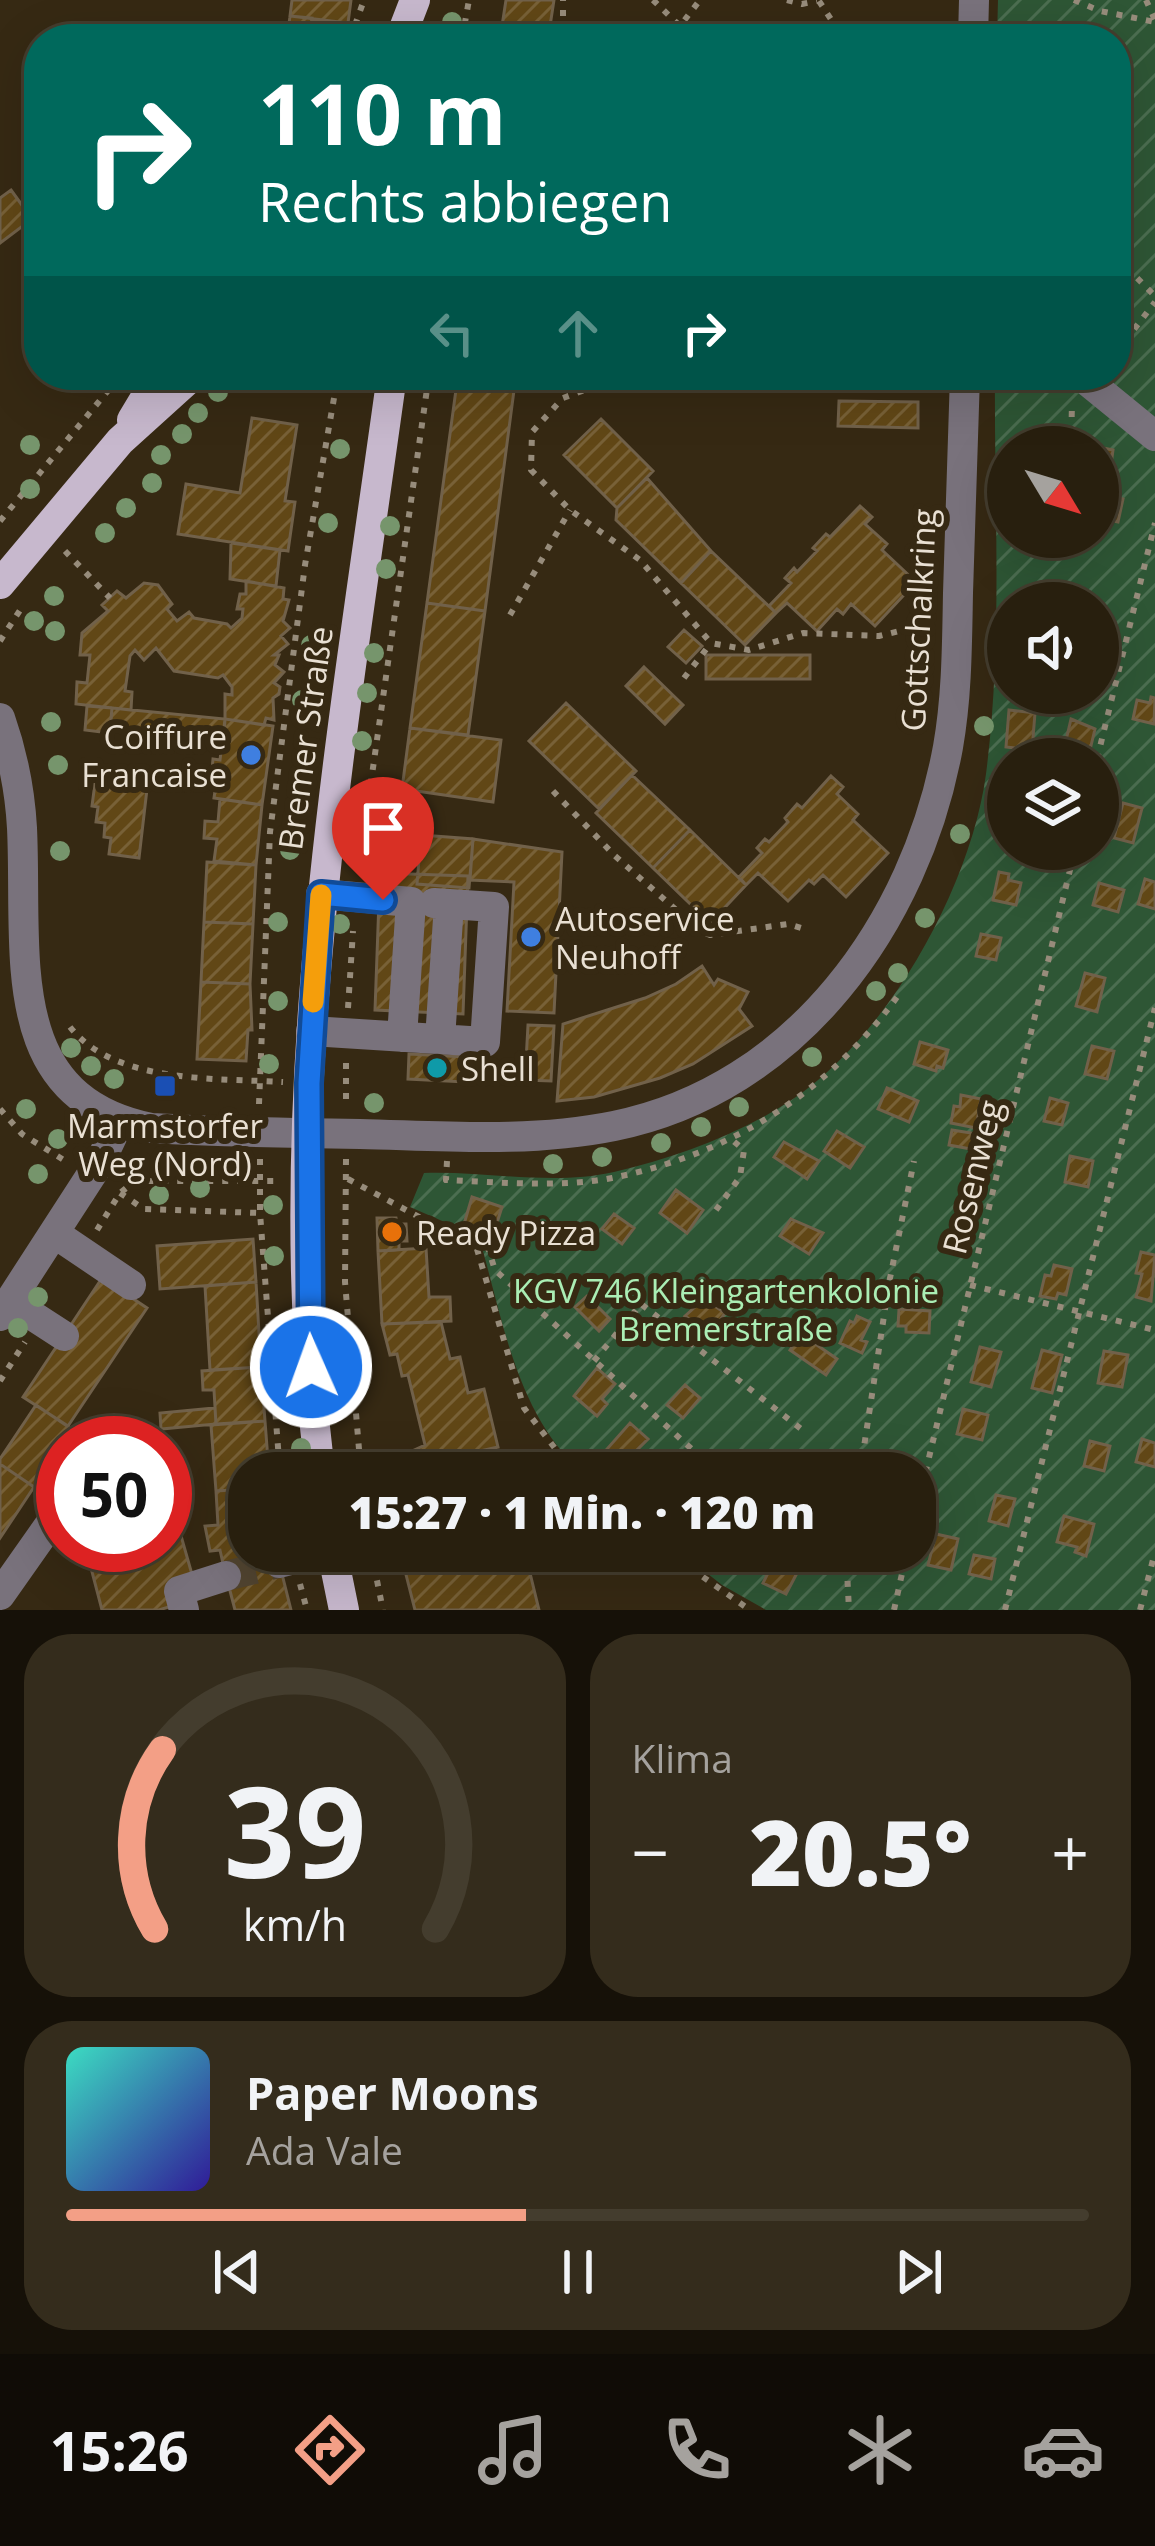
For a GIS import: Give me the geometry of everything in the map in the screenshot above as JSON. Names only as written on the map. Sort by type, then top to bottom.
[{"type":"main road","points":[[120,441],[150,390]]},
{"type":"main road","points":[[0,584],[120,441],[176,390]]},
{"type":"main road","name":"Bremer Straße","points":[[317,1452],[308,1289],[311,1031],[333,784],[390,390]]},
{"type":"main road","points":[[334,1572],[344,1610]]},
{"type":"street","name":"Gottschalkring","points":[[119,1122],[151,1129],[450,1139],[613,1126],[648,1117],[729,1081],[798,1031],[857,964],[888,919],[914,867],[947,749],[955,697],[965,390]]},
{"type":"street","points":[[1085,390],[1155,436]]},
{"type":"street","points":[[0,718],[22,828],[17,977],[24,1029],[40,1063],[65,1092],[82,1106],[119,1122],[90,1177],[5,1309],[52,1328]]},
{"type":"street","points":[[311,1031],[485,1042],[490,975],[494,907],[321,894]]},
{"type":"street","points":[[402,1037],[411,902]]},
{"type":"street","points":[[440,1039],[449,904]]},
{"type":"street","points":[[54,1233],[131,1285]]},
{"type":"street","points":[[0,1594],[36,1543]]},
{"type":"street","points":[[184,1610],[179,1591],[226,1576]]},
{"type":"path","points":[[563,0],[563,16]]},
{"type":"path","points":[[652,0],[678,24]]},
{"type":"path","points":[[682,24],[700,0]]},
{"type":"path","points":[[787,0],[819,1]]},
{"type":"path","points":[[1074,0],[1155,21]]},
{"type":"path","points":[[1146,0],[1155,21]]},
{"type":"path","points":[[1131,273],[1155,299],[1131,332]]},
{"type":"path","points":[[0,521],[109,390]]},
{"type":"path","points":[[64,1015],[84,1044],[124,1065],[258,1080],[270,832],[305,565],[335,390]]},
{"type":"path","points":[[359,1452],[345,1282],[346,1034],[355,898],[427,390]]},
{"type":"path","points":[[585,390],[563,398],[532,432],[531,470],[570,510],[640,560],[711,643],[748,650],[803,634],[879,636],[958,618]]},
{"type":"path","points":[[1072,426],[1075,390]]},
{"type":"path","points":[[510,615],[570,510]]},
{"type":"path","points":[[1102,738],[1155,523]]},
{"type":"path","points":[[65,551],[110,598]]},
{"type":"path","points":[[684,678],[711,643]]},
{"type":"path","points":[[553,791],[616,856],[699,930],[710,935],[788,924],[801,928]]},
{"type":"path","name":"Rosenweg","points":[[930,1452],[1070,870]]},
{"type":"path","points":[[1005,1610],[1155,1008]]},
{"type":"path","points":[[0,1109],[22,1134],[90,1177]]},
{"type":"path","points":[[716,1210],[744,1168],[744,1150],[730,1138]]},
{"type":"path","points":[[863,1452],[889,1283],[914,1161]]},
{"type":"path","points":[[346,1178],[438,1227],[474,1239],[524,1408],[558,1452]]},
{"type":"path","points":[[82,1252],[120,1193],[135,1180],[260,1182],[278,1452]]},
{"type":"path","points":[[120,1193],[144,1209],[260,1214]]},
{"type":"path","points":[[476,1245],[486,1243],[495,1270],[695,1452]]},
{"type":"path","points":[[970,1285],[1155,1330]]},
{"type":"path","points":[[594,1361],[641,1304],[805,1432]]},
{"type":"path","points":[[0,1381],[52,1328]]},
{"type":"path","points":[[1140,1610],[1155,1552]]},
{"type":"path","points":[[375,1572],[383,1610]]},
{"type":"path","points":[[696,1572],[750,1610]]},
{"type":"path","points":[[847,1572],[849,1610]]},
{"type":"path","points":[[893,1610],[902,1572]]},
{"type":"green space","name":"KGV 746 Kleingartenkolonie Bremerstraße","points":[[998,0],[1155,0],[1155,1610],[766,1610],[706,1572],[936,1572],[936,1452],[562,1452],[542,1423],[515,1364],[479,1237],[410,1207],[424,1173],[543,1178],[614,1172],[705,1144],[790,1101],[859,1039],[919,956],[963,864],[987,764],[987,870],[1119,870],[1119,738],[990,738],[992,714],[1119,714],[1119,582],[996,582],[996,558],[1119,558],[1119,426],[995,426],[995,390],[1131,390],[1131,24],[997,24]]},
{"type":"building","points":[[292,0],[351,0],[348,23],[290,16]]},
{"type":"building","points":[[506,0],[554,0],[550,24],[502,24]]},
{"type":"building","points":[[290,16],[312,18],[311,24],[289,24]]},
{"type":"building","points":[[11,190],[24,208],[24,225],[0,243],[0,198]]},
{"type":"building","points":[[456,390],[514,390],[485,611],[427,603]]},
{"type":"building","points":[[839,401],[918,402],[918,428],[838,426]]},
{"type":"building","points":[[252,418],[297,425],[285,501],[295,502],[288,551],[178,534],[186,484],[240,493]]},
{"type":"building","points":[[601,419],[653,471],[617,508],[564,455]]},
{"type":"building","points":[[647,478],[711,551],[681,583],[616,520],[617,508]]},
{"type":"building","points":[[860,506],[872,517],[865,524],[887,544],[882,550],[916,582],[875,626],[851,604],[843,614],[837,609],[817,631],[787,603],[776,613],[769,606],[791,583],[785,578],[794,568],[797,572],[826,534],[830,537]]},
{"type":"building","points":[[231,543],[280,550],[276,586],[230,579]]},
{"type":"building","points":[[711,551],[776,613],[745,645],[681,583]]},
{"type":"building","points":[[246,581],[284,588],[283,599],[289,600],[283,621],[290,628],[281,636],[288,644],[274,655],[279,655],[275,665],[284,672],[274,683],[280,687],[273,698],[274,720],[266,718],[264,725],[225,719],[225,694],[232,695],[232,687],[223,675],[174,671],[156,648],[144,660],[135,650],[130,656],[125,691],[132,692],[131,710],[76,704],[77,682],[87,683],[90,655],[80,655],[82,633],[108,611],[102,605],[117,591],[126,598],[144,583],[158,585],[177,621],[189,612],[194,618],[231,628],[242,618],[243,609],[237,609],[240,594],[246,594]]},
{"type":"building","points":[[427,603],[485,611],[468,735],[410,728]]},
{"type":"building","points":[[684,630],[702,646],[686,663],[668,647]]},
{"type":"building","points":[[706,655],[810,655],[810,679],[706,679]]},
{"type":"building","points":[[644,667],[683,705],[665,724],[626,686]]},
{"type":"building","points":[[1155,698],[1154,724],[1133,719],[1137,700],[1150,703]]},
{"type":"building","points":[[566,703],[636,771],[599,809],[529,741]]},
{"type":"building","points":[[87,706],[112,708],[110,733],[85,730]]},
{"type":"building","points":[[112,708],[225,719],[224,736],[193,733],[192,738],[110,730]]},
{"type":"building","points":[[1009,714],[1035,714],[1033,738],[1007,738]]},
{"type":"building","points":[[225,719],[273,726],[262,805],[214,798],[218,771],[212,770],[213,759],[220,760]]},
{"type":"building","points":[[1071,719],[1095,729],[1093,738],[1067,738]]},
{"type":"building","points":[[410,728],[501,740],[493,802],[402,789]]},
{"type":"building","points":[[632,775],[690,830],[653,868],[596,813]]},
{"type":"building","points":[[831,776],[843,787],[837,794],[858,814],[853,820],[888,853],[846,897],[823,875],[814,884],[809,880],[788,901],[758,873],[746,885],[739,877],[762,853],[757,848],[765,839],[769,842],[797,804],[802,808]]},
{"type":"building","points":[[95,783],[147,789],[139,858],[109,854],[111,838],[104,837],[105,823],[96,822],[98,807],[92,806]]},
{"type":"building","points":[[220,799],[262,805],[256,865],[214,861],[217,839],[204,838],[205,821],[218,822]]},
{"type":"building","points":[[1123,803],[1142,808],[1133,843],[1119,839]]},
{"type":"building","points":[[690,830],[746,885],[710,923],[653,868]]},
{"type":"building","points":[[421,835],[473,839],[469,888],[417,884]]},
{"type":"building","points":[[473,839],[562,852],[554,1013],[507,1011],[514,882],[470,880]]},
{"type":"building","points":[[207,862],[256,865],[253,924],[204,922]]},
{"type":"building","points":[[999,872],[1021,883],[1016,905],[993,900]]},
{"type":"building","points":[[380,873],[468,876],[463,1014],[375,1010]]},
{"type":"building","points":[[1145,879],[1155,882],[1155,909],[1138,904]]},
{"type":"building","points":[[1099,883],[1124,890],[1118,912],[1093,905]]},
{"type":"building","points":[[204,922],[253,924],[250,984],[201,982]]},
{"type":"building","points":[[981,934],[1001,938],[996,960],[976,956]]},
{"type":"building","points":[[702,966],[714,985],[718,979],[748,992],[739,1009],[752,1026],[693,1064],[660,1078],[594,1097],[557,1101],[563,1024],[645,998]]},
{"type":"building","points":[[1085,973],[1105,978],[1097,1012],[1076,1006]]},
{"type":"building","points":[[201,982],[250,984],[252,1030],[248,1030],[246,1061],[197,1059]]},
{"type":"building","points":[[528,1025],[554,1026],[551,1081],[525,1080]]},
{"type":"building","points":[[920,1042],[948,1050],[943,1068],[937,1066],[936,1071],[914,1064]]},
{"type":"building","points":[[1092,1046],[1114,1051],[1107,1079],[1085,1074]]},
{"type":"building","name":"Shell","points":[[409,1054],[466,1057],[465,1082],[408,1079]]},
{"type":"building","points":[[887,1088],[918,1101],[909,1122],[878,1109]]},
{"type":"building","points":[[961,1095],[981,1099],[976,1128],[951,1123]]},
{"type":"building","points":[[1050,1098],[1068,1103],[1062,1125],[1044,1121]]},
{"type":"building","points":[[952,1130],[990,1136],[987,1152],[949,1145]]},
{"type":"building","points":[[837,1131],[864,1147],[850,1168],[824,1151]]},
{"type":"building","points":[[784,1142],[819,1161],[807,1179],[774,1157]]},
{"type":"building","points":[[1070,1156],[1093,1161],[1088,1187],[1065,1182]]},
{"type":"building","points":[[676,1190],[703,1210],[687,1233],[660,1213]]},
{"type":"building","points":[[472,1197],[502,1207],[495,1229],[464,1224]]},
{"type":"building","points":[[614,1214],[634,1228],[622,1244],[602,1229]]},
{"type":"building","name":"Ready Pizza","points":[[377,1218],[396,1218],[397,1224],[406,1224],[407,1241],[399,1241],[399,1250],[378,1251]]},
{"type":"building","points":[[791,1219],[823,1233],[809,1254],[780,1236]]},
{"type":"building","points":[[253,1239],[256,1282],[160,1289],[157,1246]]},
{"type":"building","points":[[426,1248],[429,1297],[450,1297],[451,1321],[382,1324],[378,1251]]},
{"type":"building","points":[[1141,1252],[1155,1255],[1151,1301],[1136,1297]]},
{"type":"building","points":[[1054,1265],[1072,1269],[1066,1295],[1058,1293],[1056,1299],[1040,1296],[1045,1275],[1051,1276]]},
{"type":"building","points":[[102,1278],[147,1308],[75,1416],[52,1416],[23,1397]]},
{"type":"building","points":[[256,1282],[261,1367],[210,1370],[205,1286]]},
{"type":"building","points":[[587,1296],[610,1319],[599,1331],[575,1307]]},
{"type":"building","points":[[704,1299],[725,1313],[710,1334],[685,1316]]},
{"type":"building","points":[[899,1309],[930,1311],[929,1333],[906,1332],[906,1326],[898,1326]]},
{"type":"building","points":[[857,1316],[870,1322],[861,1340],[867,1342],[862,1353],[840,1343]]},
{"type":"building","points":[[441,1322],[450,1359],[460,1357],[468,1393],[484,1389],[498,1447],[476,1452],[412,1452],[425,1445],[408,1375],[402,1376],[397,1354],[390,1355],[382,1324]]},
{"type":"building","points":[[801,1334],[837,1359],[826,1375],[790,1350]]},
{"type":"building","points":[[980,1347],[1001,1352],[991,1387],[971,1382]]},
{"type":"building","points":[[1042,1350],[1062,1355],[1052,1393],[1032,1388]]},
{"type":"building","points":[[1104,1351],[1128,1355],[1122,1387],[1098,1383]]},
{"type":"building","points":[[261,1367],[265,1421],[216,1424],[214,1390],[203,1390],[202,1371]]},
{"type":"building","points":[[597,1368],[615,1384],[602,1399],[607,1404],[597,1416],[574,1396]]},
{"type":"building","points":[[685,1385],[700,1398],[683,1418],[667,1405]]},
{"type":"building","points":[[36,1405],[52,1416],[36,1416],[34,1487],[0,1464]]},
{"type":"building","points":[[215,1408],[216,1424],[192,1426],[192,1416],[160,1413]]},
{"type":"building","points":[[963,1409],[988,1415],[982,1440],[957,1434]]},
{"type":"building","points":[[265,1421],[267,1452],[228,1452],[228,1490],[216,1491],[211,1425]]},
{"type":"building","points":[[630,1423],[648,1439],[638,1449],[642,1452],[607,1449]]},
{"type":"building","points":[[1142,1439],[1155,1443],[1155,1467],[1136,1462]]},
{"type":"building","points":[[1090,1441],[1110,1446],[1104,1471],[1084,1466]]},
{"type":"building","points":[[0,1464],[34,1487],[0,1538]]},
{"type":"building","points":[[228,1490],[228,1567],[224,1568],[220,1550],[210,1551],[205,1526],[218,1525],[216,1491]]},
{"type":"building","points":[[996,1495],[1015,1499],[1008,1526],[989,1521]]},
{"type":"building","points":[[1064,1516],[1094,1524],[1086,1556],[1075,1552],[1077,1547],[1057,1542]]},
{"type":"building","points":[[936,1534],[958,1539],[951,1570],[936,1567]]},
{"type":"building","points":[[974,1555],[995,1559],[991,1579],[969,1574]]},
{"type":"building","points":[[224,1568],[228,1572],[282,1572],[291,1610],[235,1610]]},
{"type":"building","points":[[92,1572],[191,1572],[193,1578],[172,1606],[102,1610]]},
{"type":"building","points":[[405,1572],[534,1572],[530,1573],[539,1610],[415,1610]]},
{"type":"building","points":[[762,1572],[797,1573],[786,1594],[763,1583],[767,1575]]},
{"type":"tunnel","points":[[226,1576],[242,1572]]},
{"type":"slow traffic","points":[[313,1002],[321,895]]},
{"type":"place","name":"Coiffure Francaise","points":[[251,755]]},
{"type":"place","name":"Autoservice Neuhoff","points":[[531,937]]},
{"type":"place","name":"Shell","points":[[437,1068]]},
{"type":"place","name":"Marmstorfer Weg (Nord)","points":[[165,1086]]},
{"type":"place","name":"Ready Pizza","points":[[392,1232]]},
{"type":"route","points":[[311,1367],[309,1083],[321,894],[383,900]]}]
